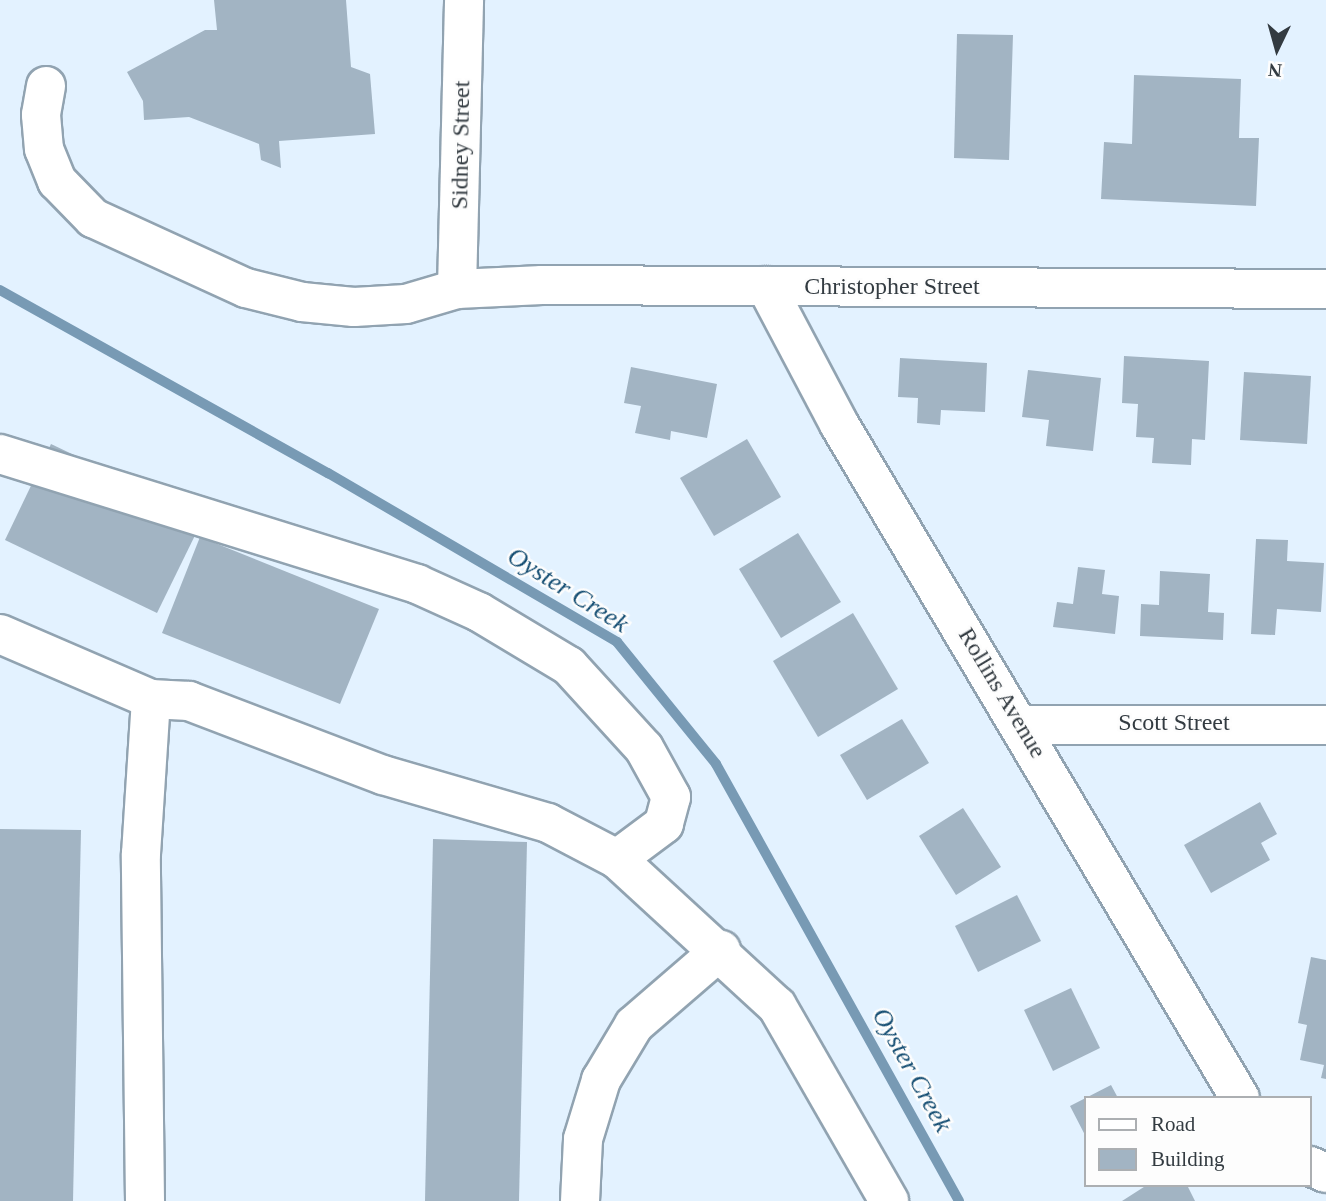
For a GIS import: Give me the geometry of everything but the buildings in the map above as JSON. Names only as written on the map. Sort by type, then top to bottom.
[{"type":"street","name":"Sidney Street","points":[[457,289],[464,0]]},
{"type":"street","name":"Christopher Street","points":[[46,86],[41,115],[44,149],[57,181],[93,218],[135,240],[246,288],[302,302],[354,307],[406,304],[457,289],[766,286],[1326,289]]},
{"type":"street","name":"Rollins Avenue","points":[[766,286],[839,424],[1022,725],[1239,1096]]},
{"type":"street","points":[[0,454],[417,584],[479,612],[552,655],[592,687],[644,748],[668,788],[671,806],[664,824],[617,859]]},
{"type":"street","points":[[0,634],[151,699],[189,701],[383,775],[548,823],[617,859],[721,950],[777,1006],[889,1201]]},
{"type":"street","points":[[145,1201],[141,854],[151,699]]},
{"type":"street","name":"Scott Street","points":[[1022,725],[1326,725]]},
{"type":"street","points":[[580,1201],[583,1139],[601,1080],[634,1025],[721,950]]},
{"type":"waterway","name":"Oyster Creek","points":[[0,290],[328,473],[617,642],[716,764],[959,1201]]}]
